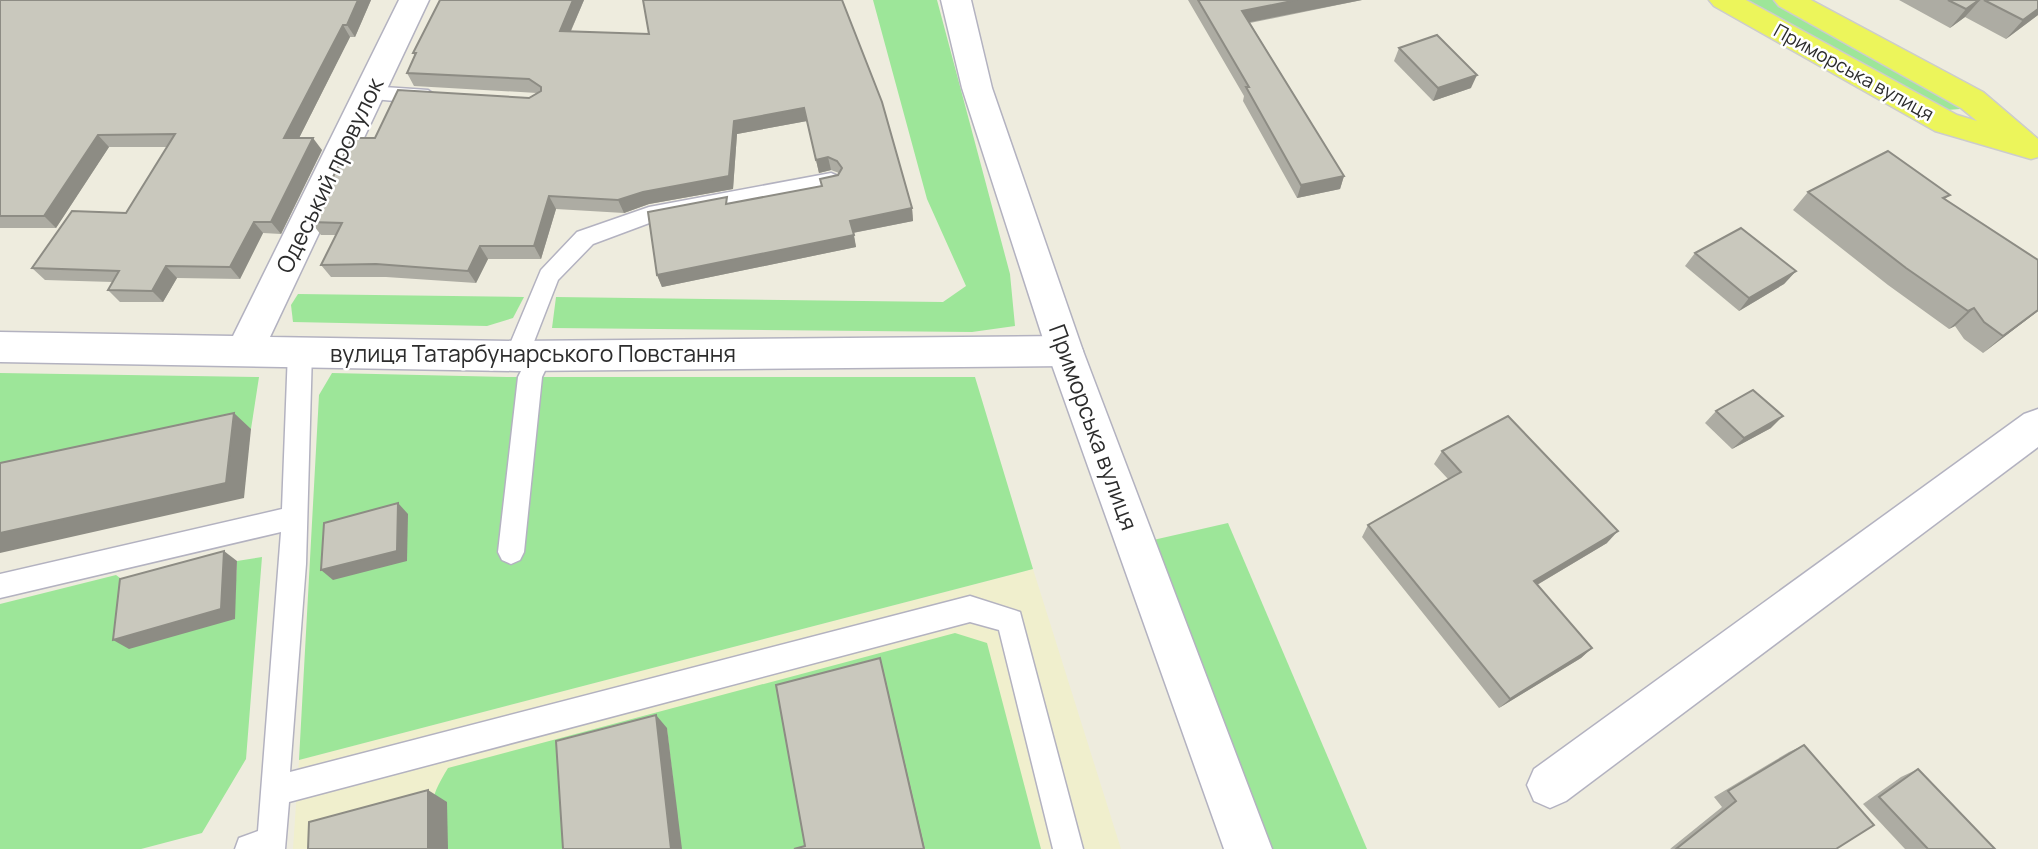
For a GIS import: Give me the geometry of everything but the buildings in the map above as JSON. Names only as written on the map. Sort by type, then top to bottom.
[{"type":"main road","name":"Приморська вулиця","points":[[1724,0],[1946,123],[2034,150]]},
{"type":"main road","points":[[1789,0],[1972,100],[2034,150]]},
{"type":"street","name":"Одеський провулок","points":[[245,350],[414,0]]},
{"type":"street","name":"Приморська вулиця","points":[[956,0],[977,88],[1065,351],[1248,849]]},
{"type":"street","name":"вулиця Татарбунарського Повстання","points":[[0,346],[528,356],[1065,351]]},
{"type":"street","points":[[1550,785],[2038,425]]},
{"type":"lane","points":[[369,93],[452,98]]},
{"type":"lane","points":[[511,552],[530,377],[528,356],[549,276],[585,238],[649,215],[831,181]]},
{"type":"lane","points":[[250,849],[273,842],[274,791],[294,518],[300,351]]},
{"type":"lane","points":[[0,586],[294,518]]},
{"type":"lane","points":[[274,791],[970,609],[1010,621],[1068,849]]},
{"type":"shaded area","points":[[1033,569],[1121,849],[293,849],[299,760]]},
{"type":"green space","points":[[873,0],[937,0],[1010,274],[1015,326],[972,332],[552,328],[556,297],[943,302],[966,286],[927,199]]},
{"type":"green space","points":[[1743,0],[1777,0],[1958,102],[1960,109],[1947,110]]},
{"type":"green space","points":[[298,294],[524,297],[513,318],[487,326],[293,322],[291,305]]},
{"type":"green space","points":[[0,373],[259,377],[251,429],[0,483]]},
{"type":"green space","points":[[332,373],[507,377],[975,377],[1033,569],[299,760],[319,395]]},
{"type":"green space","points":[[1228,523],[1367,849],[1259,849],[1140,543]]},
{"type":"green space","points":[[262,557],[246,759],[202,833],[141,849],[0,849],[0,604],[116,575],[135,589],[234,619],[237,561]]},
{"type":"green space","points":[[955,633],[987,643],[1041,849],[925,849],[884,673],[810,849],[681,849],[667,729],[577,849],[448,849],[435,816],[433,800],[448,768]]}]
